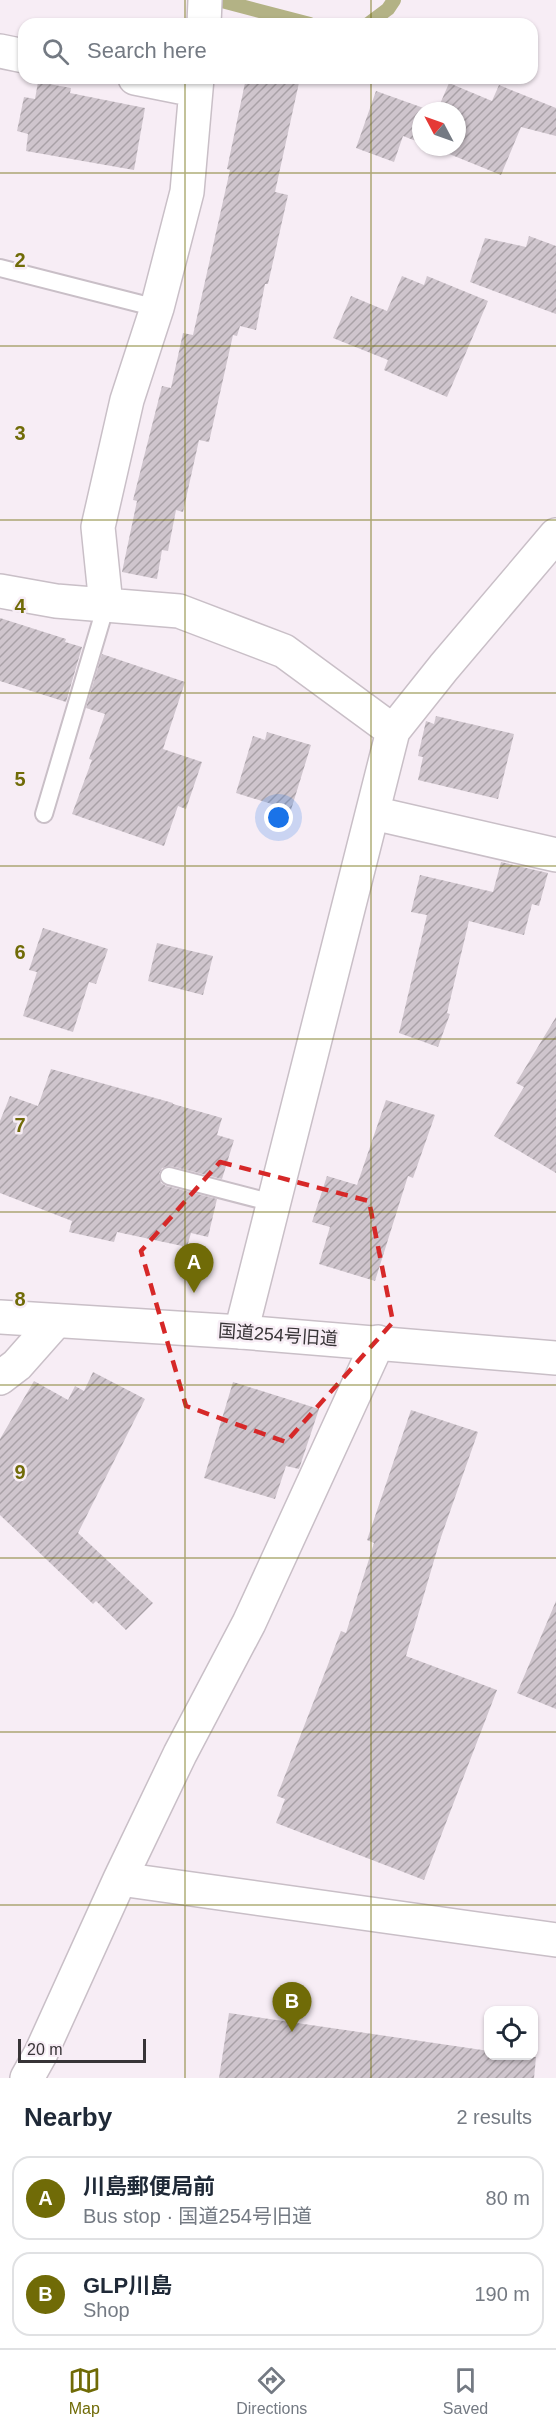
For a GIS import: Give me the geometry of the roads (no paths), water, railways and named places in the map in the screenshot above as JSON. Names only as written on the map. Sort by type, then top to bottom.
[{"type":"street","points":[[204,18],[205,0]]},
{"type":"street","points":[[0,51],[18,55]]},
{"type":"street","points":[[106,605],[98,527],[127,400],[157,308],[187,192],[196,84]]},
{"type":"street","points":[[241,1332],[393,731],[556,535]]},
{"type":"street","points":[[0,591],[56,601],[179,611],[284,651],[393,731]]},
{"type":"street","points":[[373,813],[556,855]]},
{"type":"street","name":"国道254号旧道","points":[[0,1317],[378,1342],[556,1358]]},
{"type":"street","points":[[0,1378],[17,1365],[56,1321]]},
{"type":"street","points":[[27,2078],[41,2053],[180,1754],[249,1623],[378,1342]]},
{"type":"street","points":[[120,1879],[556,1940]]},
{"type":"lane","points":[[0,268],[157,308]]},
{"type":"lane","points":[[44,814],[106,605]]},
{"type":"lane","points":[[169,1176],[273,1203]]},
{"type":"waterway","points":[[218,0],[287,18]]},
{"type":"waterway","points":[[376,18],[388,9],[394,0]]},
{"type":"place","name":"川島郵便局前","points":[[194,1293]]},
{"type":"place","name":"GLP川島","points":[[292,2032]]}]
